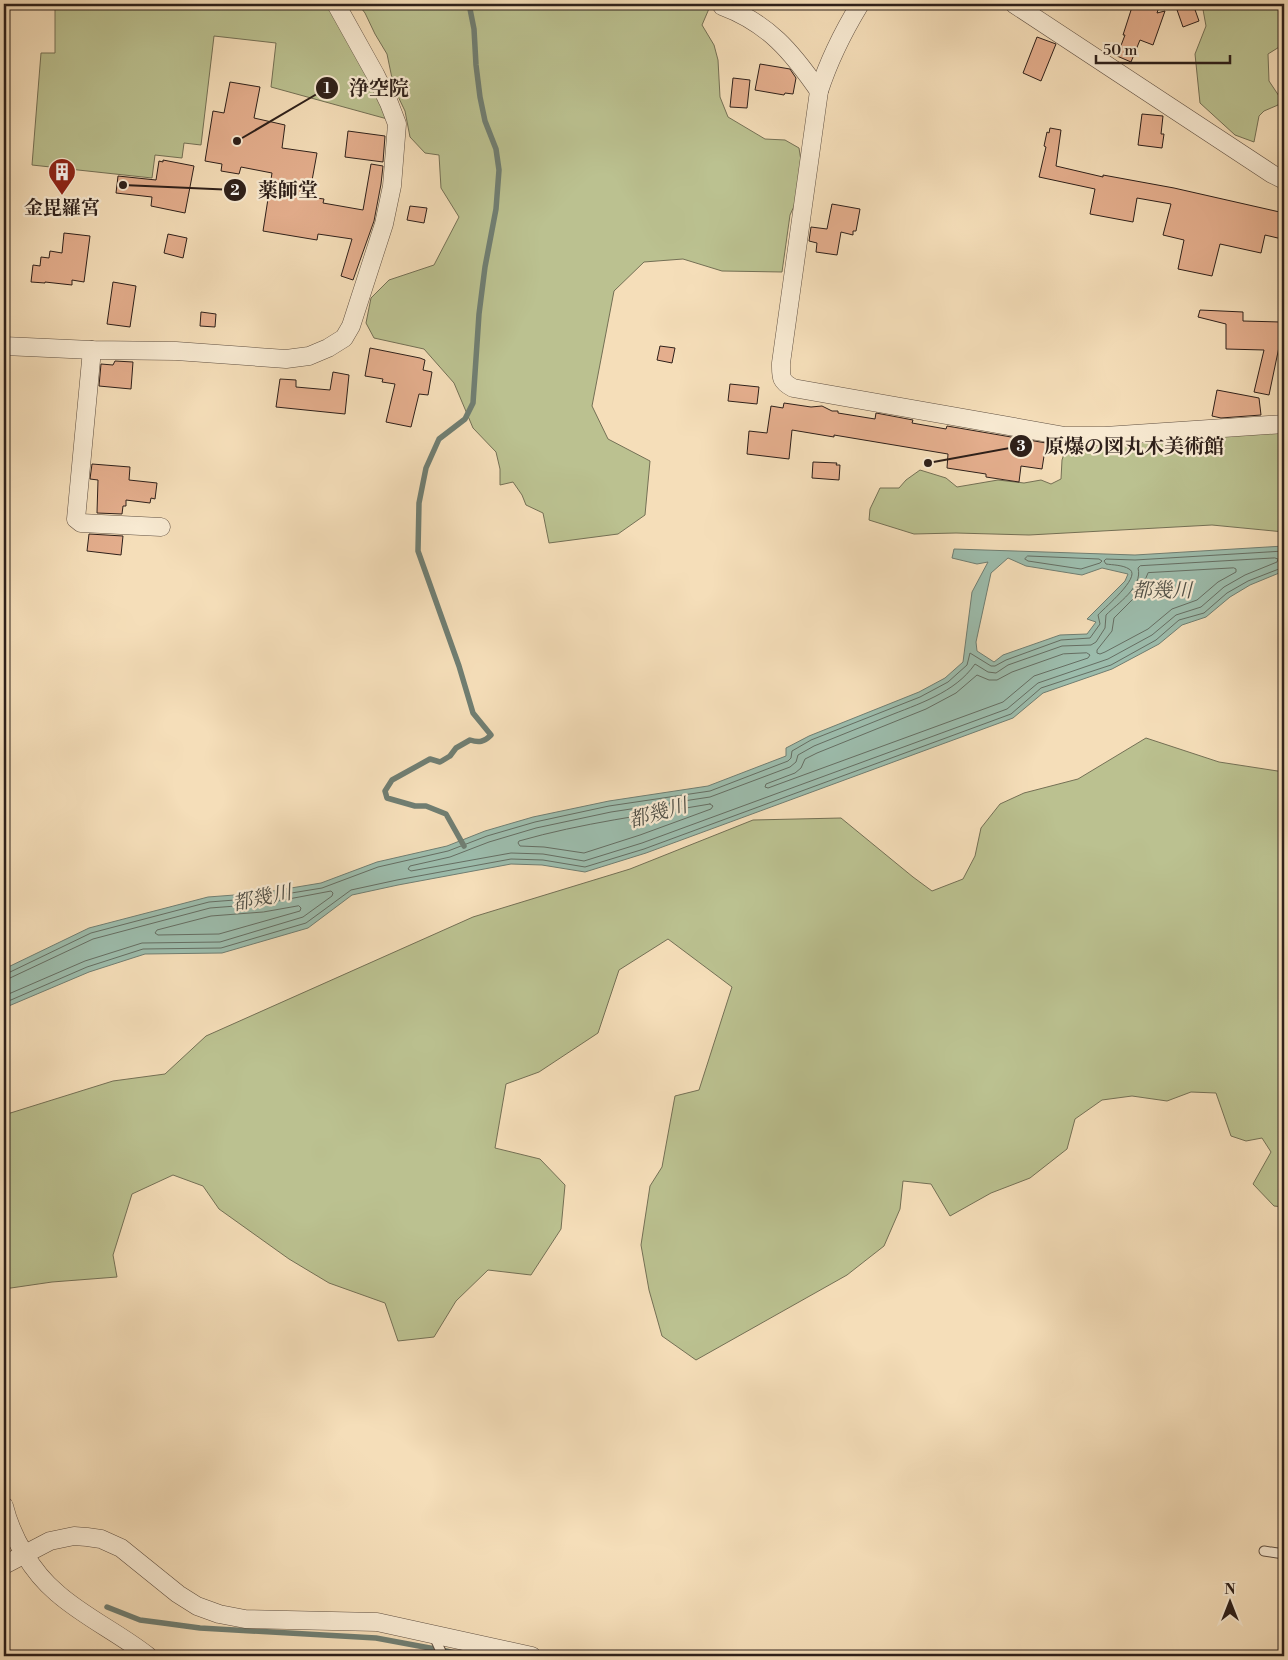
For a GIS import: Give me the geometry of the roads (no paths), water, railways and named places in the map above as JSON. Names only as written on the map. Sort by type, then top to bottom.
[{"type":"street","points":[[4,346],[92,350],[176,350],[286,359],[309,356],[328,348],[344,338],[350,326],[384,224],[392,186],[397,124],[375,74],[336,4]]},
{"type":"street","points":[[860,4],[826,69],[819,91],[780,363],[781,377],[785,383],[793,388],[1065,436],[1114,436],[1284,424]]},
{"type":"street","points":[[1014,4],[1264,169],[1284,180]]},
{"type":"street","points":[[722,6],[758,24],[778,40],[798,60],[819,91]]},
{"type":"street","points":[[92,350],[76,519],[81,523],[161,527]]},
{"type":"street","points":[[4,1506],[14,1534],[39,1576],[55,1592],[148,1656]]},
{"type":"street","points":[[4,1565],[50,1541],[61,1538],[74,1536],[101,1539],[120,1548],[186,1600],[219,1614],[245,1619],[377,1622],[532,1656]]},
{"type":"lane","points":[[1264,1551],[1284,1554]]},
{"type":"lane","points":[[432,1634],[443,1656]]},
{"type":"water","name":"都幾川","points":[[1284,546],[1284,571],[1250,585],[1230,597],[1206,617],[1182,625],[1159,644],[1112,669],[1043,693],[1013,718],[646,853],[585,872],[542,865],[511,864],[352,895],[308,928],[222,953],[145,954],[89,972],[4,1008],[4,969],[89,928],[208,897],[261,893],[321,883],[377,862],[447,846],[485,831],[533,817],[609,801],[708,786],[786,756],[786,748],[809,736],[919,692],[945,678],[963,662],[972,592],[988,562],[977,564],[952,558],[954,549],[1135,555]],"holes":[[[1008,558],[1026,566],[1082,575],[1102,568],[1128,574],[1125,581],[1087,619],[1096,622],[1087,634],[1060,635],[1003,655],[994,662],[977,651],[976,642],[991,573]]]},
{"type":"waterway","points":[[464,846],[446,814],[426,806],[415,806],[387,798],[385,791],[392,780],[430,759],[440,762],[450,756],[456,748],[470,740],[481,741],[491,735],[473,713],[459,666],[418,551],[419,503],[426,468],[439,439],[465,419],[473,403],[479,314],[485,267],[496,209],[499,170],[496,149],[485,121],[480,97],[474,29],[469,4]]},
{"type":"waterway","points":[[107,1607],[140,1620],[200,1628],[376,1638],[468,1656]]},
{"type":"place","name":"浄空院","points":[[237,141]]},
{"type":"place","name":"薬師堂","points":[[123,185]]},
{"type":"place","name":"金毘羅宮","points":[[62,196]]},
{"type":"place","name":"原爆の図丸木美術館","points":[[928,463]]}]
